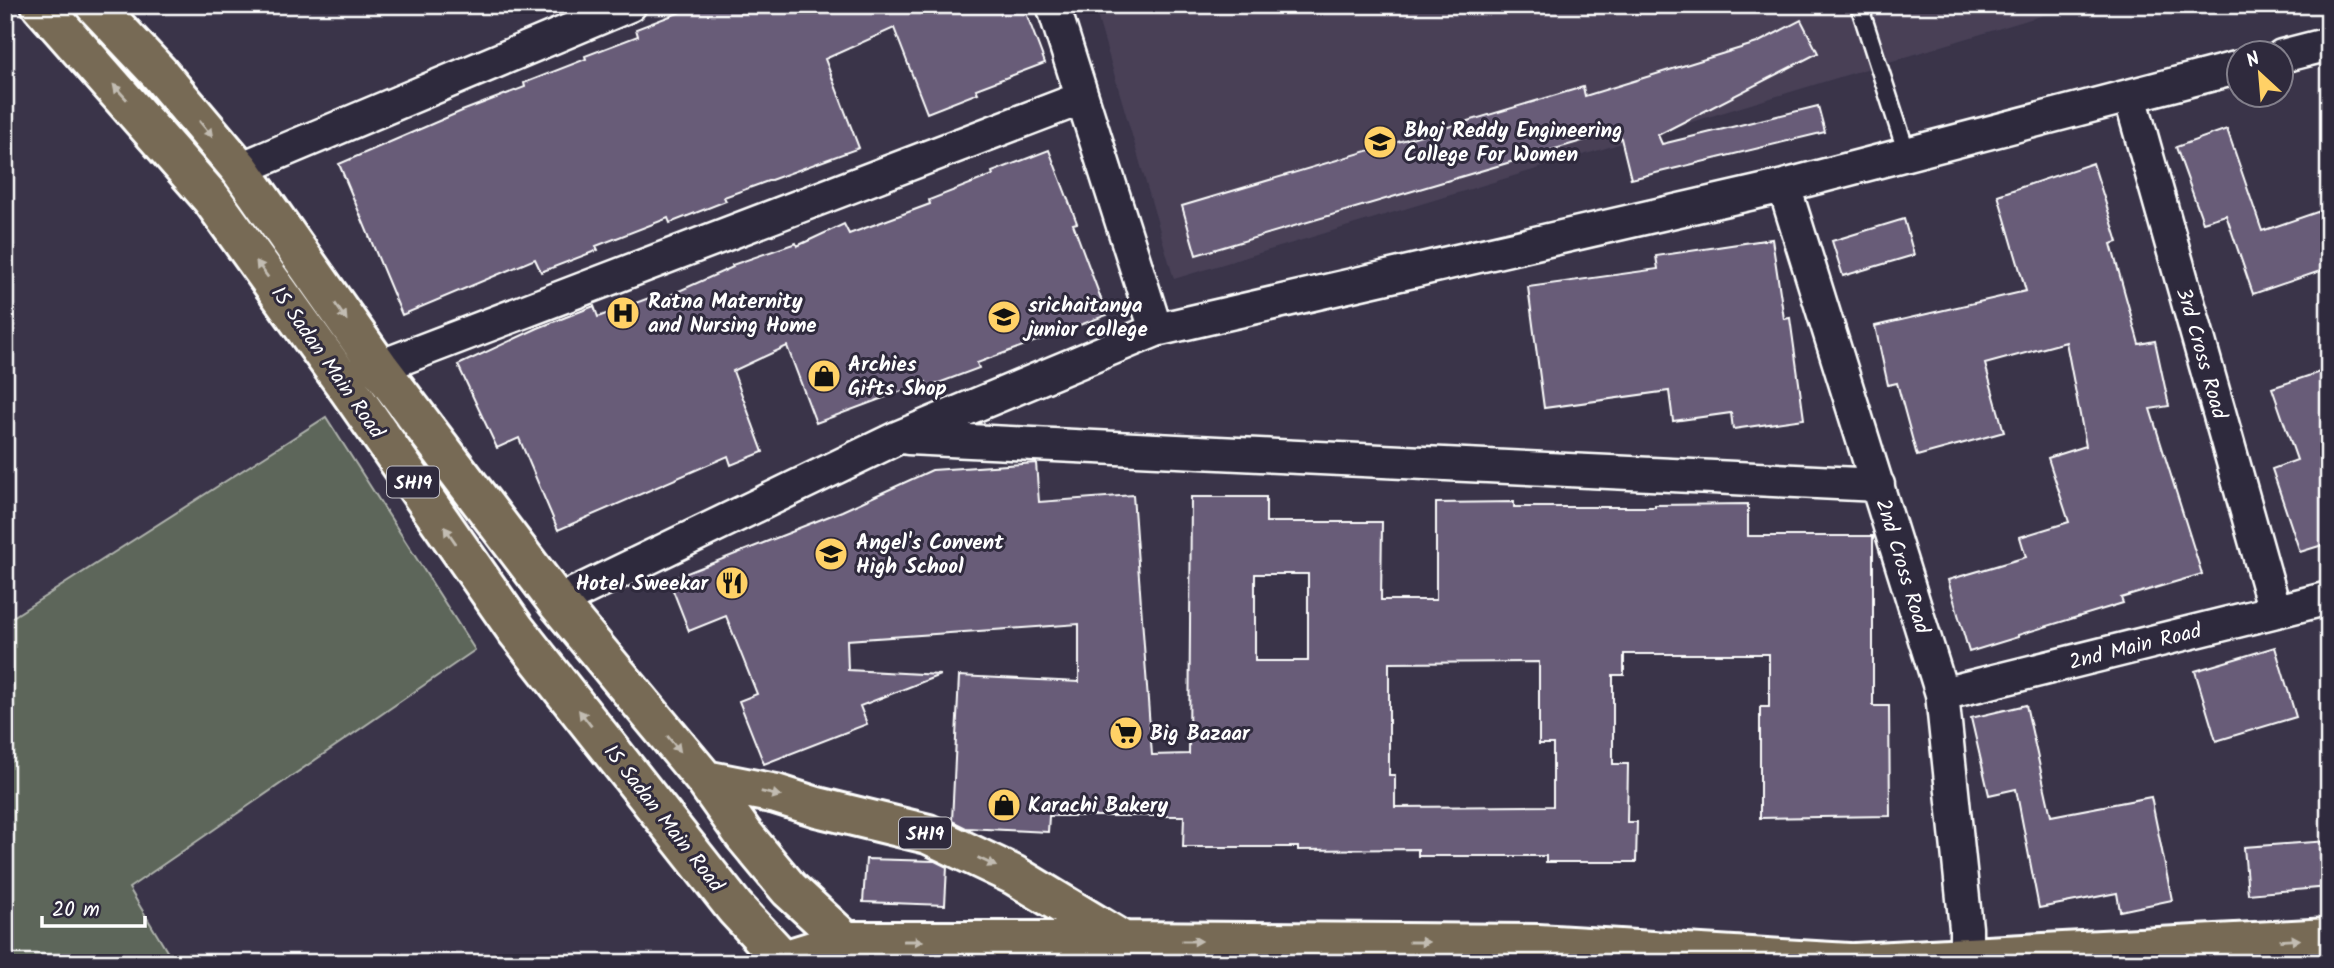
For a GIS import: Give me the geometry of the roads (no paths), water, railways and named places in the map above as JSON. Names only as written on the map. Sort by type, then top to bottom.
[{"type":"main road","name":"IS Sadan Main Road","points":[[41,5],[211,198],[516,630],[735,908],[785,961]]},
{"type":"main road","name":"IS Sadan Main Road","points":[[95,5],[158,72],[240,169],[379,367],[557,602],[705,780],[744,835],[789,889],[857,952]]},
{"type":"main road","name":"SH19","points":[[705,780],[776,794],[817,807],[928,834],[1014,875],[1123,941]]},
{"type":"main road","points":[[735,908],[747,919],[762,921],[776,916],[786,905],[789,889]]},
{"type":"main road","points":[[1855,963],[2329,938]]},
{"type":"main road","points":[[785,961],[857,952],[1123,941],[1538,944],[1849,963]]},
{"type":"street","points":[[240,169],[630,5]]},
{"type":"street","points":[[1053,5],[1156,330]]},
{"type":"street","points":[[2296,52],[2329,44]]},
{"type":"street","points":[[557,602],[898,437],[1156,330],[1784,186],[2226,70]]},
{"type":"street","name":"3rd Cross Road","points":[[2130,96],[2275,611]]},
{"type":"street","points":[[379,367],[1082,98]]},
{"type":"street","name":"2nd Cross Road","points":[[1784,186],[1942,694],[1966,928],[1966,957]]},
{"type":"street","points":[[898,437],[1878,485]]},
{"type":"street","name":"2nd Main Road","points":[[1942,694],[2329,597]]},
{"type":"lane","points":[[1859,5],[1907,154]]},
{"type":"place","name":"Bhoj Reddy Engineering College For Women","points":[[1380,142]]},
{"type":"place","name":"Ratna Maternity and Nursing Home","points":[[623,313]]},
{"type":"place","name":"srichaitanya junior college","points":[[1004,317]]},
{"type":"place","name":"Archies Gifts Shop","points":[[824,376]]},
{"type":"place","name":"Angel's Convent High School","points":[[831,554]]},
{"type":"place","name":"Hotel Sweekar","points":[[732,583]]},
{"type":"place","name":"Big Bazaar","points":[[1126,733]]},
{"type":"place","name":"Karachi Bakery","points":[[1004,805]]}]
